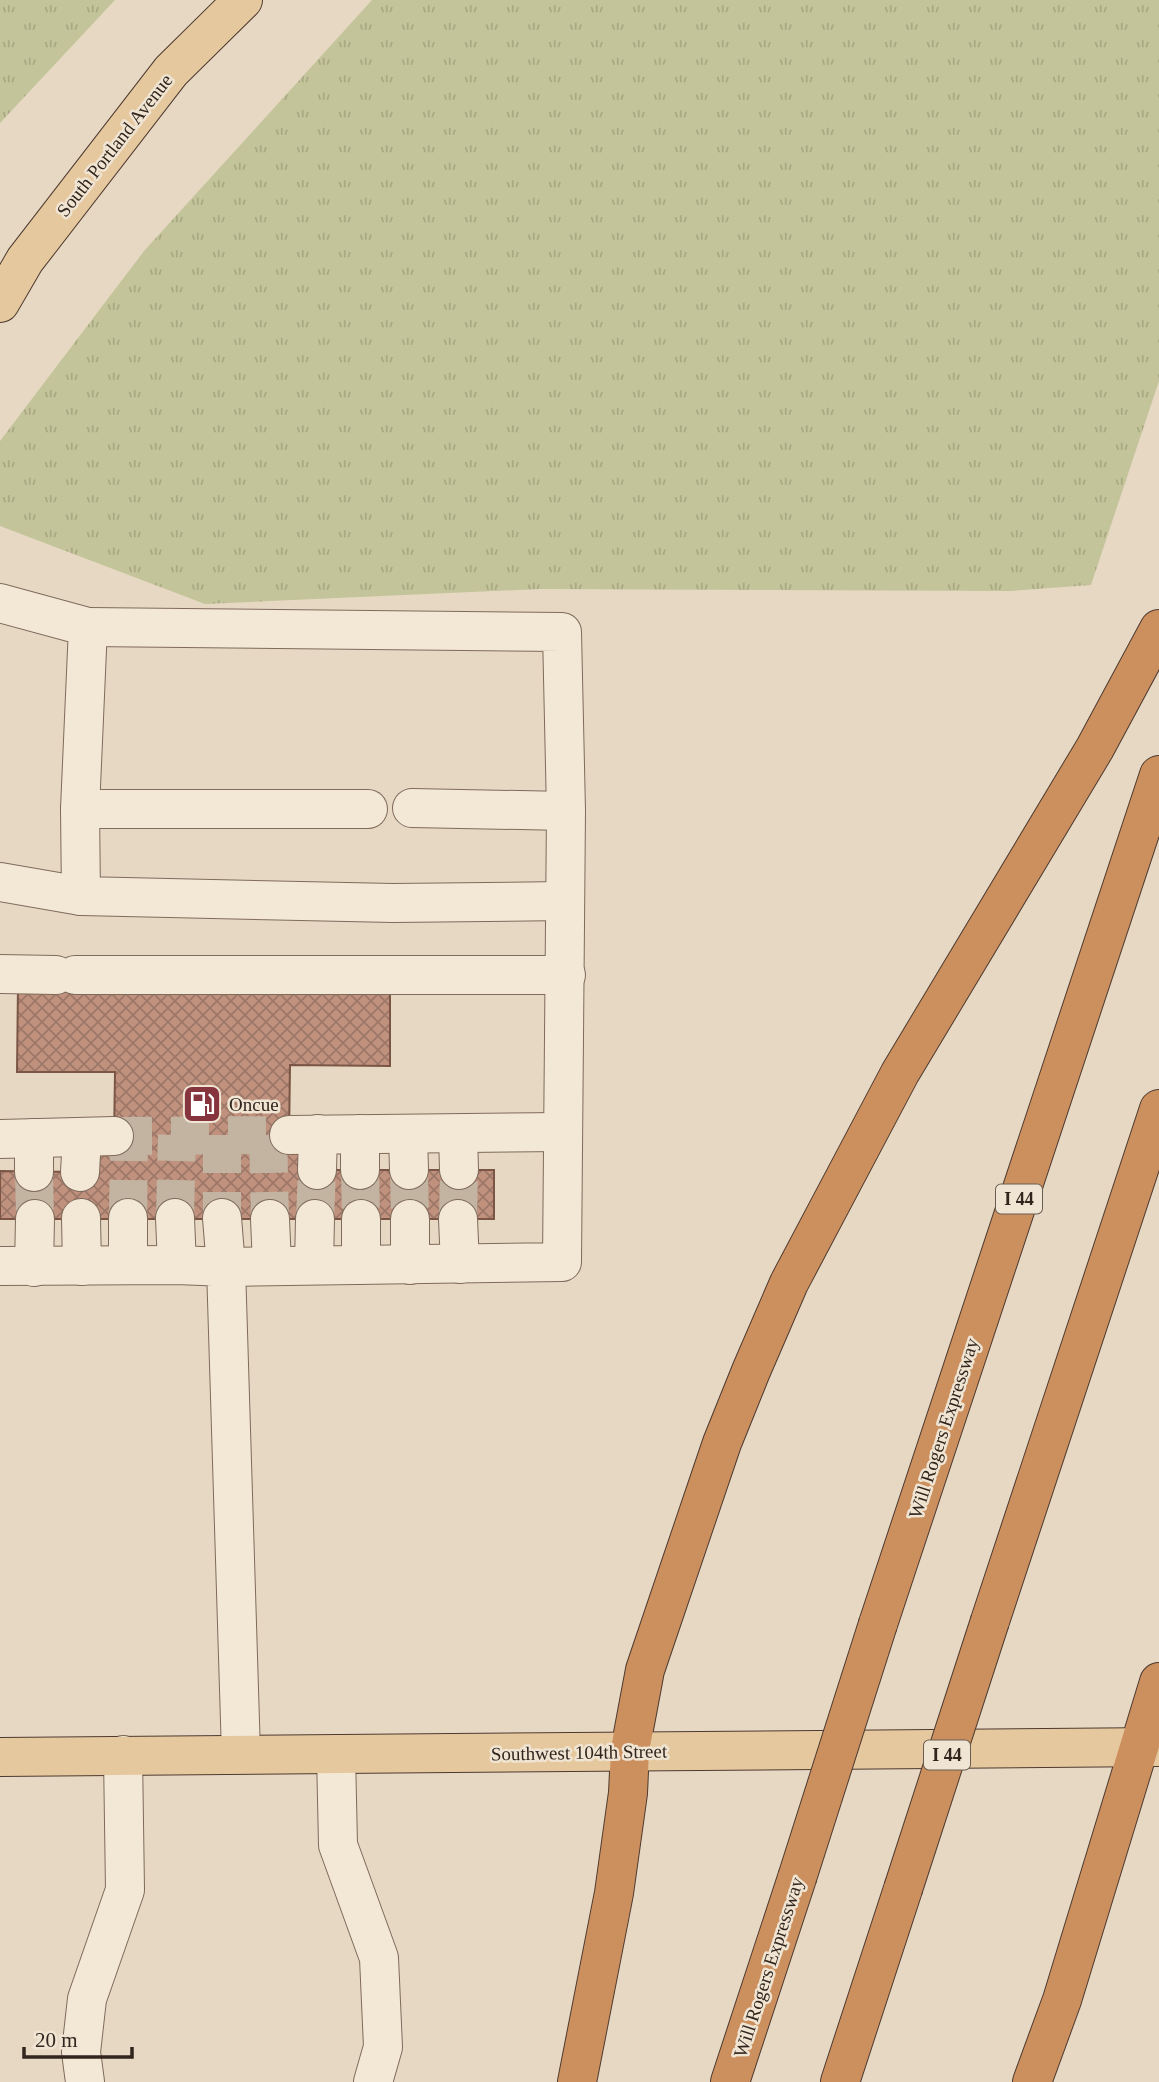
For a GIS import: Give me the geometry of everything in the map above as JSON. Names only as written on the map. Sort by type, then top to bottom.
[{"type":"highway","points":[[577,2082],[614,1893],[628,1793],[630,1750],[645,1670],[718,1456],[751,1371],[789,1283],[900,1073],[1095,748],[1159,629]]},
{"type":"highway","name":"Will Rogers Expressway","points":[[730,2082],[878,1624],[1159,775]]},
{"type":"highway","name":"I 44","points":[[840,2082],[1159,1109]]},
{"type":"highway","points":[[1032,2082],[1149,1747],[1159,1682]]},
{"type":"main road","name":"South Portland Avenue","points":[[0,303],[25,260],[171,71],[243,0]]},
{"type":"main road","name":"Southwest 104th Street","points":[[0,1757],[1149,1747]]},
{"type":"lane","points":[[0,603],[88,627],[562,632],[566,811],[562,1262],[226,1267],[17,1266],[35,1219]]},
{"type":"lane","points":[[81,896],[80,809],[88,627]]},
{"type":"lane","points":[[412,808],[566,811]]},
{"type":"lane","points":[[80,809],[368,809]]},
{"type":"lane","points":[[0,881],[81,896],[393,903],[565,901]]},
{"type":"lane","points":[[0,974],[566,975]]},
{"type":"lane","points":[[308,1146],[360,1152],[458,1152],[563,1132]]},
{"type":"lane","points":[[23,1150],[92,1148]]},
{"type":"lane","points":[[81,1218],[82,1266]]},
{"type":"lane","points":[[128,1218],[128,1265]]},
{"type":"lane","points":[[175,1218],[177,1265]]},
{"type":"lane","points":[[222,1218],[226,1267],[241,1754]]},
{"type":"lane","points":[[270,1219],[272,1265]]},
{"type":"lane","points":[[314,1265],[315,1219]]},
{"type":"lane","points":[[360,1219],[360,1265]]},
{"type":"lane","points":[[410,1219],[410,1265]]},
{"type":"lane","points":[[458,1219],[460,1264]]},
{"type":"lane","points":[[337,1754],[338,1845],[379,1958],[383,2047],[373,2082]]},
{"type":"lane","points":[[85,2082],[81,2052],[87,1999],[125,1890],[123,1755]]},
{"type":"green space","points":[[0,0],[115,0],[0,123]]},
{"type":"green space","points":[[372,0],[1159,0],[1159,381],[1091,585],[1010,591],[540,589],[205,604],[0,526],[0,441],[144,251]]},
{"type":"building","name":"Oncue","points":[[18,985],[390,989],[390,1066],[290,1065],[289,1141],[317,1170],[494,1170],[494,1219],[0,1219],[0,1171],[80,1172],[114,1141],[115,1072],[17,1072]]},
{"type":"tunnel","points":[[128,1218],[129,1135]]},
{"type":"tunnel","points":[[175,1218],[177,1135]]},
{"type":"tunnel","points":[[222,1135],[222,1218]]},
{"type":"tunnel","points":[[268,1135],[270,1219]]},
{"type":"tunnel","points":[[114,1136],[289,1135]]},
{"type":"tunnel","points":[[315,1219],[317,1170]]},
{"type":"tunnel","points":[[360,1170],[361,1219]]},
{"type":"tunnel","points":[[409,1170],[410,1219]]},
{"type":"tunnel","points":[[458,1219],[459,1170]]},
{"type":"tunnel","points":[[34,1172],[35,1219]]},
{"type":"place","name":"Oncue","points":[[202,1104]]}]
